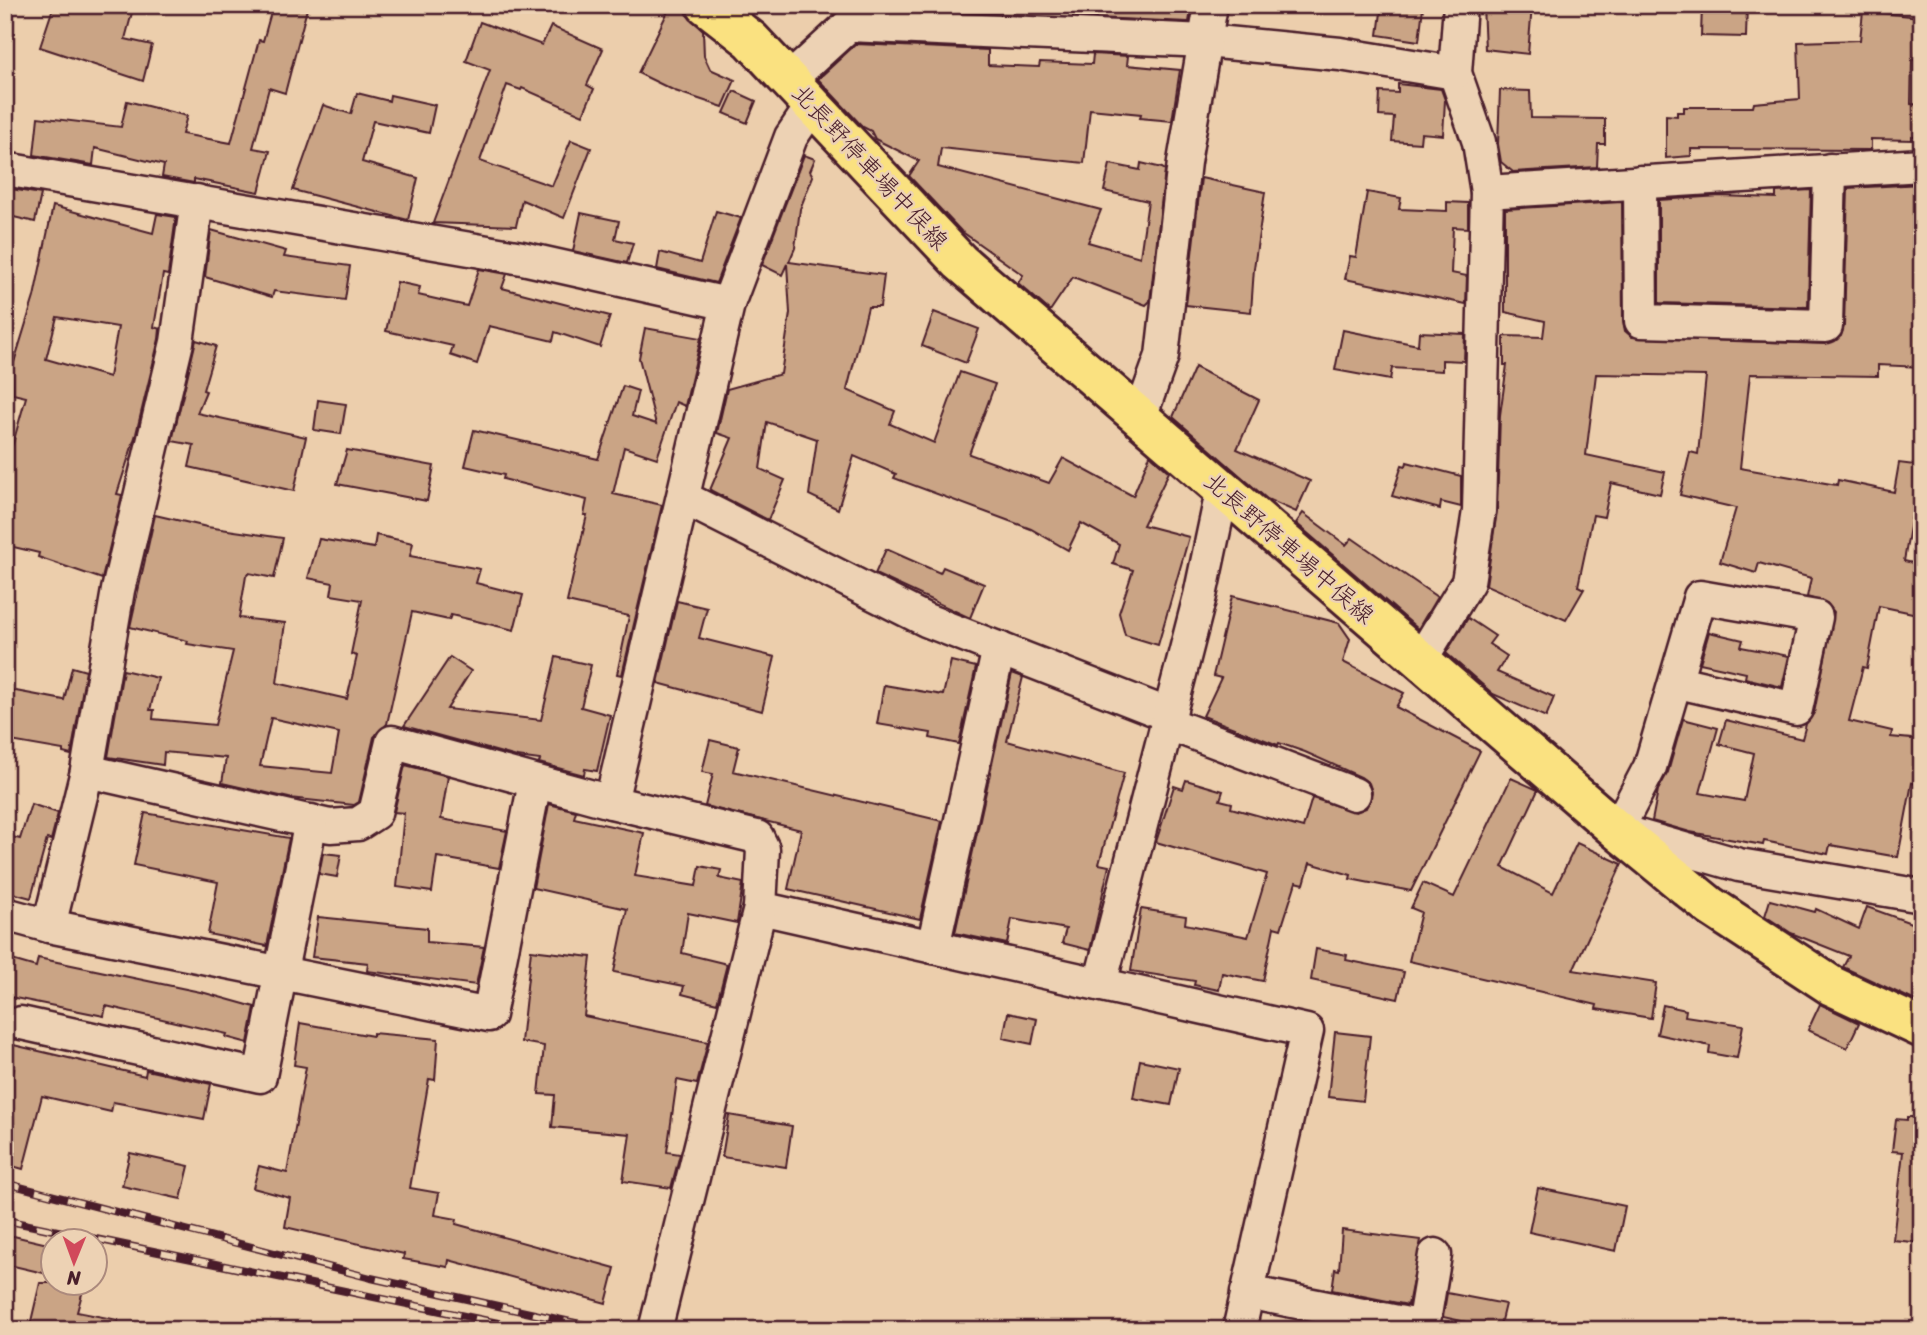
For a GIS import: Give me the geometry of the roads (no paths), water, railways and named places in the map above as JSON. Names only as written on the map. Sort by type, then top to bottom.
[{"type":"main road","name":"北長野停車場中俣線","points":[[706,5],[751,40],[960,262],[1140,417],[1222,492],[1617,830],[1710,906],[1832,986],[1922,1028]]},
{"type":"street","points":[[1140,417],[1162,356],[1184,162],[1211,5]]},
{"type":"street","points":[[1420,661],[1468,582],[1479,511],[1487,192],[1479,142],[1455,73],[1460,5]]},
{"type":"street","points":[[611,803],[728,304],[791,137],[800,94],[849,25],[1206,41],[1340,54],[1455,73]]},
{"type":"street","points":[[1487,192],[1922,165]]},
{"type":"street","points":[[5,169],[522,258],[728,304]]},
{"type":"street","points":[[1640,182],[1641,321],[1826,326],[1829,170]]},
{"type":"street","points":[[49,926],[87,771],[118,590],[177,342],[197,201]]},
{"type":"street","points":[[1100,984],[1168,719],[1222,492]]},
{"type":"street","points":[[684,498],[926,620],[1354,794]]},
{"type":"street","points":[[1678,682],[1796,709],[1816,617],[1700,597],[1678,682],[1650,767],[1617,830],[1740,865],[1922,896]]},
{"type":"street","points":[[933,947],[999,648]]},
{"type":"street","points":[[87,771],[330,826],[358,824],[375,813],[392,742],[611,803],[757,837],[763,849],[760,908],[654,1330]]},
{"type":"street","points":[[5,915],[489,1014],[536,782]]},
{"type":"street","points":[[21,1023],[260,1076],[311,821]]},
{"type":"street","points":[[760,908],[1307,1031],[1239,1330]]},
{"type":"street","points":[[1247,1292],[1423,1327],[1434,1255]]},
{"type":"railway","points":[[5,1183],[371,1278],[607,1330]]},
{"type":"railway","points":[[5,1220],[532,1330]]}]
